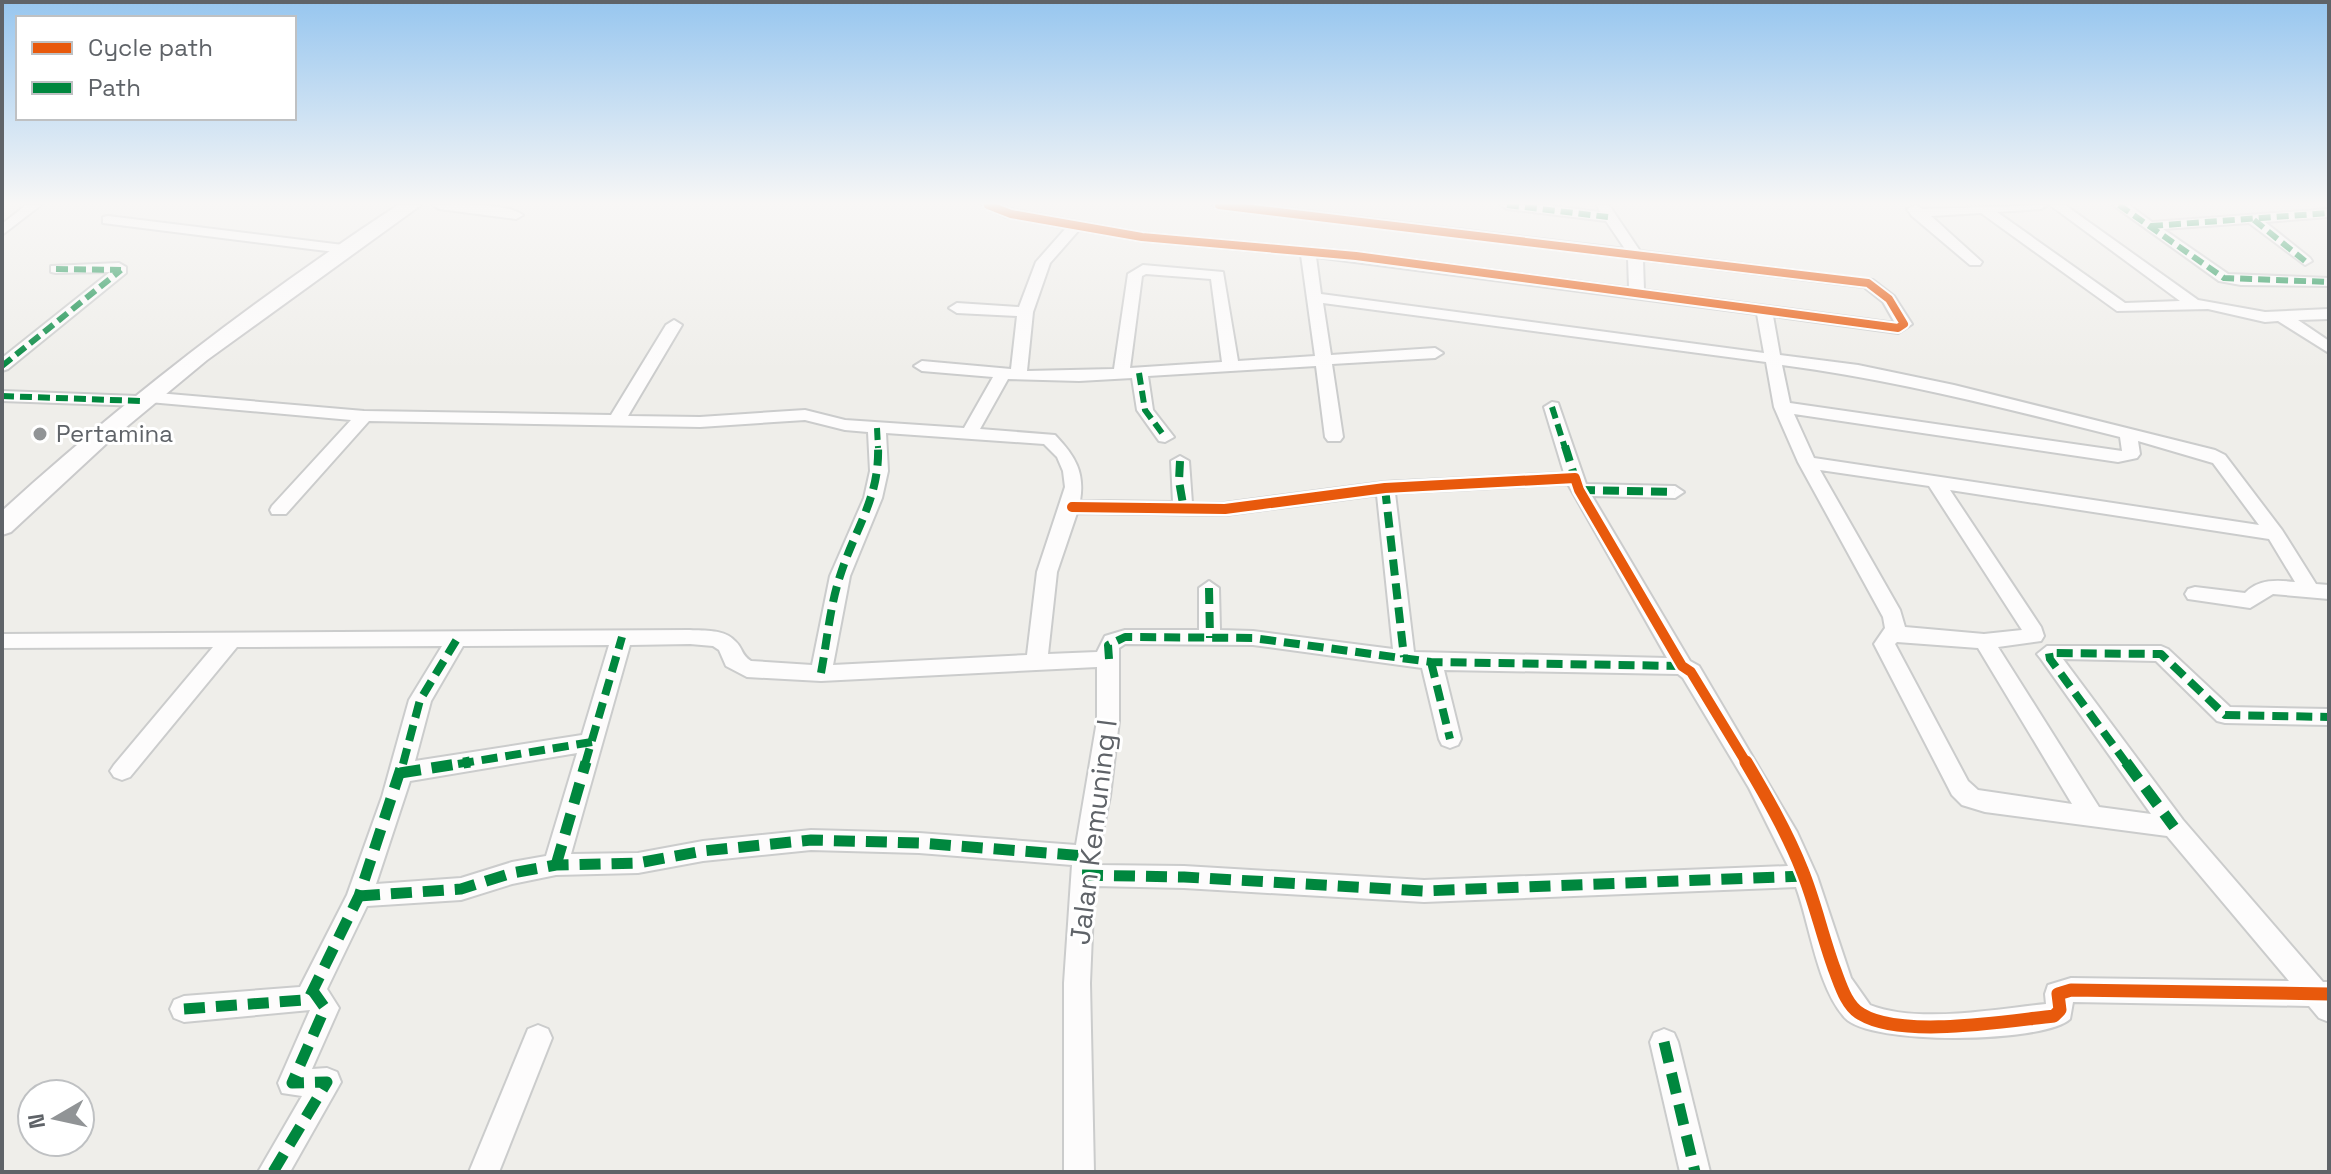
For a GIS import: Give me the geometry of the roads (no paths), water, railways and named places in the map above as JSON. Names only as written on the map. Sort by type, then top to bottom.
[{"type":"main road","points":[[2,526],[77,454],[144,399],[222,337],[328,260]]},
{"type":"street","points":[[969,434],[1010,375],[1025,312],[1045,260]]},
{"type":"street","points":[[1309,260],[1334,437]]},
{"type":"street","points":[[1379,260],[1898,328],[1904,324],[1889,299],[1868,283],[1681,260]]},
{"type":"street","points":[[1635,260],[1637,292]]},
{"type":"street","points":[[2053,260],[2114,305],[2132,309],[2194,304],[2222,306],[2265,317],[2329,314]]},
{"type":"street","points":[[2132,260],[2194,304]]},
{"type":"street","points":[[2198,260],[2224,278],[2241,281],[2329,282]]},
{"type":"street","points":[[2,366],[122,268],[56,269]]},
{"type":"street","points":[[1165,437],[1145,410],[1130,374],[1135,274],[1143,269],[1218,275],[1230,365]]},
{"type":"street","points":[[1313,297],[1858,370],[1954,390],[2219,459],[2320,591]]},
{"type":"street","points":[[957,308],[1025,312]]},
{"type":"street","points":[[1764,309],[1782,407],[1807,462],[1890,610],[1896,624],[1895,634],[1884,644],[1960,788],[1970,798],[1985,802],[2174,827]]},
{"type":"street","points":[[2284,318],[2329,348]]},
{"type":"street","points":[[617,420],[674,325]]},
{"type":"street","points":[[922,366],[1010,375],[1130,374],[1435,353]]},
{"type":"street","points":[[2,396],[144,399],[364,416],[700,422],[805,415],[845,425],[1049,439],[1069,461],[1074,481],[1072,507],[1055,539],[1047,571],[1037,664]]},
{"type":"street","points":[[1552,407],[1577,484],[1682,666],[1691,672],[1763,794],[1805,876],[1845,995],[1860,1014],[1879,1020],[1932,1027],[2054,1016],[2060,1010],[2058,994],[2071,990],[2325,999]]},
{"type":"street","points":[[1782,407],[2118,457],[2131,454],[2128,433]]},
{"type":"street","points":[[279,510],[364,416]]},
{"type":"street","points":[[821,673],[840,576],[873,498],[879,471],[877,428]]},
{"type":"street","points":[[1180,461],[1179,481],[1184,510]]},
{"type":"street","points":[[1807,462],[2275,534]]},
{"type":"street","points":[[1895,634],[1984,641],[2029,638],[2034,632],[1934,480]]},
{"type":"street","points":[[1072,507],[1184,510],[1259,506],[1318,495],[1385,488],[1577,484],[1675,492]]},
{"type":"street","points":[[1385,488],[1404,657]]},
{"type":"street","points":[[2195,594],[2250,601],[2266,587],[2320,591]]},
{"type":"street","points":[[1209,588],[1210,638]]},
{"type":"street","points":[[556,865],[622,637]]},
{"type":"street","points":[[2,641],[718,639],[728,646],[734,661],[747,669],[821,673],[1037,664],[1112,649],[1210,638],[1253,638],[1431,662],[1682,666]]},
{"type":"street","points":[[184,1009],[304,1000],[313,991],[359,896],[400,773],[420,700],[457,639]]},
{"type":"street","points":[[1984,641],[2087,808]]},
{"type":"street","points":[[122,771],[229,642]]},
{"type":"street","name":"Jalan Kemuning I","points":[[1079,1172],[1077,983],[1084,866],[1108,721],[1112,649]]},
{"type":"street","points":[[2325,999],[2174,827],[2050,659],[2049,653],[2161,654],[2225,715],[2329,717]]},
{"type":"street","points":[[1431,662],[1450,739]]},
{"type":"street","points":[[400,773],[592,742]]},
{"type":"street","points":[[359,896],[461,889],[512,873],[556,865],[638,863],[703,851],[811,840],[919,843],[1184,877],[1424,891],[1805,876]]},
{"type":"street","points":[[273,1172],[327,1082],[292,1083],[325,1008],[313,991]]},
{"type":"street","points":[[484,1172],[538,1038]]},
{"type":"street","points":[[1664,1042],[1695,1172]]},
{"type":"place","name":"Pertamina","points":[[40,434]]}]
